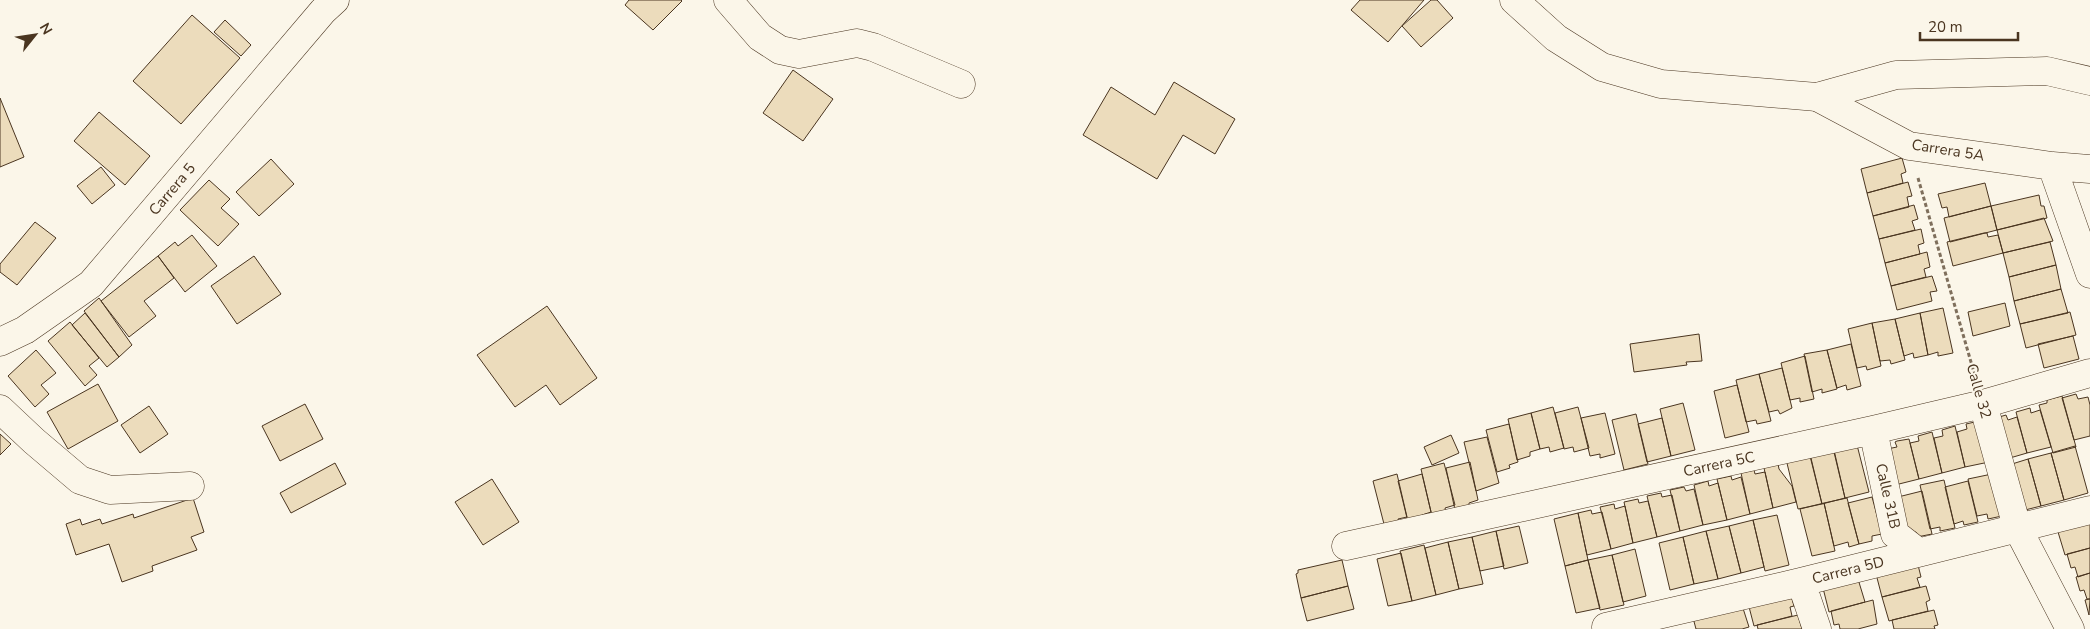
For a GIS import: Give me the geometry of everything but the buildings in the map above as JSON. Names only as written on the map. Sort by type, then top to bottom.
[{"type":"street","points":[[728,0],[760,37],[780,50],[799,54],[856,43],[873,47],[961,84]]},
{"type":"street","points":[[1514,0],[1556,38],[1602,67],[1661,84],[1817,97],[1896,75],[2047,71],[2090,81]]},
{"type":"street","name":"Carrera 5","points":[[0,342],[25,330],[91,284],[329,5]]},
{"type":"street","name":"Carrera 5A","points":[[1817,97],[1909,146],[2052,166],[2090,169]]},
{"type":"street","points":[[2052,166],[2090,274]]},
{"type":"street","name":"Carrera 5C","points":[[1346,546],[1873,430],[1983,404],[2090,374]]},
{"type":"street","name":"Calle 32","points":[[1983,404],[2017,527],[2070,629]]},
{"type":"street","points":[[0,409],[80,480],[110,490],[190,486]]},
{"type":"street","name":"Calle 31B","points":[[1873,430],[1895,534],[1918,552]]},
{"type":"street","name":"Carrera 5D","points":[[1606,627],[1670,621],[1801,582],[2090,510]]},
{"type":"street","points":[[1801,582],[1817,629]]},
{"type":"path","name":"Calle 32","points":[[1909,146],[1983,404]]}]
